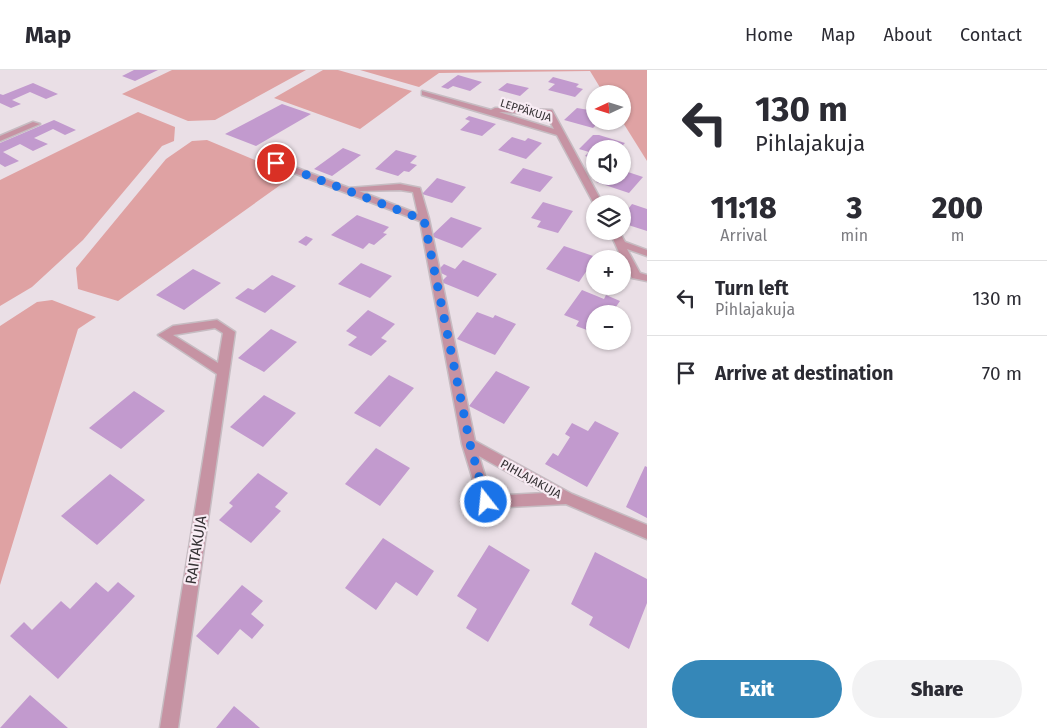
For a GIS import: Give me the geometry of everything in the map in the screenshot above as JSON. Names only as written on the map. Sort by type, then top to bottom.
[{"type":"street","name":"LEPPÄKUJA","points":[[425,93],[560,133]]},
{"type":"street","name":"LEPPÄKUJA","points":[[485,110],[537,110],[549,112],[594,195]]},
{"type":"street","points":[[0,139],[36,124]]},
{"type":"street","name":"PIHLAJAKUJA","points":[[276,163],[348,189],[424,220]]},
{"type":"street","name":"PIHLAJAKUJA","points":[[348,189],[400,188],[417,190],[470,444],[486,502],[567,498]]},
{"type":"street","points":[[619,240],[624,256],[636,276],[647,278]]},
{"type":"street","points":[[621,244],[647,253]]},
{"type":"street","name":"RAITAKUJA","points":[[169,728],[223,372],[228,332],[217,324],[172,330],[164,335],[223,372]]},
{"type":"street","name":"PIHLAJAKUJA","points":[[470,444],[567,498],[647,532]]},
{"type":"shaded area","points":[[172,70],[306,70],[215,120],[188,121],[122,94]]},
{"type":"shaded area","points":[[323,70],[338,70],[412,91],[360,129],[274,98]]},
{"type":"shaded area","points":[[360,70],[647,70],[647,161],[628,130],[631,130],[631,85],[599,85],[590,71],[439,73],[419,87]]},
{"type":"shaded area","points":[[138,112],[175,127],[174,141],[162,146],[83,240],[32,287],[0,306],[0,180]]},
{"type":"shaded area","points":[[207,140],[293,176],[118,301],[78,289],[76,268],[166,159],[192,141]]},
{"type":"shaded area","points":[[52,300],[96,317],[78,329],[0,585],[0,326],[37,302]]},
{"type":"building","points":[[134,70],[158,70],[135,81],[122,76]]},
{"type":"building","points":[[458,75],[482,82],[470,91],[453,86],[448,89],[441,87]]},
{"type":"building","points":[[553,77],[579,84],[576,87],[583,89],[575,97],[548,90],[555,84],[548,82]]},
{"type":"building","points":[[33,83],[58,94],[46,99],[30,92],[12,100],[21,104],[11,108],[0,103],[0,94],[3,95]]},
{"type":"building","points":[[507,83],[529,88],[520,96],[498,90]]},
{"type":"building","points":[[282,104],[311,114],[256,146],[225,134]]},
{"type":"building","points":[[577,108],[586,110],[586,126],[564,120]]},
{"type":"building","points":[[469,116],[496,124],[482,136],[460,130],[470,121],[465,119]]},
{"type":"building","points":[[54,120],[76,130],[65,135],[53,129],[34,138],[48,144],[33,151],[20,144],[3,152],[19,161],[5,167],[0,164],[0,143]]},
{"type":"building","points":[[593,135],[599,135],[615,140],[588,140]]},
{"type":"building","points":[[512,137],[525,141],[528,138],[542,143],[526,159],[498,150]]},
{"type":"building","points":[[586,142],[586,151],[579,149]]},
{"type":"building","points":[[343,148],[361,155],[332,176],[314,169]]},
{"type":"building","points":[[396,150],[417,156],[410,163],[417,165],[409,172],[404,171],[398,176],[375,169]]},
{"type":"building","points":[[523,168],[553,177],[540,192],[510,183]]},
{"type":"building","points":[[631,173],[643,177],[629,193],[605,185],[631,185]]},
{"type":"building","points":[[437,178],[466,187],[452,203],[422,194]]},
{"type":"building","points":[[543,202],[573,211],[558,233],[537,227],[541,221],[531,218]]},
{"type":"building","points":[[631,205],[647,209],[647,231],[631,226]]},
{"type":"building","points":[[357,215],[389,227],[383,233],[387,234],[374,245],[369,243],[363,249],[331,235]]},
{"type":"building","points":[[451,217],[482,228],[462,248],[431,236]]},
{"type":"building","points":[[306,236],[313,239],[306,246],[298,242]]},
{"type":"building","points":[[564,246],[586,254],[586,272],[579,282],[546,269]]},
{"type":"building","points":[[463,260],[497,274],[478,297],[441,282],[447,276],[437,271],[444,264],[455,269]]},
{"type":"building","points":[[361,263],[392,276],[370,298],[338,284]]},
{"type":"building","points":[[193,269],[221,283],[184,310],[156,295]]},
{"type":"building","points":[[272,275],[296,286],[265,313],[235,298],[248,288],[253,290]]},
{"type":"building","points":[[582,290],[586,292],[586,295],[594,295],[604,299],[606,295],[620,301],[617,305],[586,305],[586,330],[576,326],[579,321],[564,315]]},
{"type":"building","points":[[368,310],[395,324],[381,338],[387,341],[371,356],[348,345],[357,337],[346,331]]},
{"type":"building","points":[[477,312],[493,318],[495,315],[516,324],[495,355],[457,339]]},
{"type":"building","points":[[271,329],[297,342],[264,372],[238,358]]},
{"type":"building","points":[[496,371],[530,387],[504,424],[469,406]]},
{"type":"building","points":[[389,375],[414,388],[380,427],[354,413]]},
{"type":"building","points":[[134,391],[165,411],[121,449],[89,428]]},
{"type":"building","points":[[264,395],[296,413],[263,447],[230,427]]},
{"type":"building","points":[[595,421],[619,433],[587,487],[545,464],[553,453],[558,456],[570,437],[565,434],[572,423],[588,431]]},
{"type":"building","points":[[376,448],[410,468],[380,506],[345,484]]},
{"type":"building","points":[[645,466],[647,467],[647,518],[626,507]]},
{"type":"building","points":[[258,473],[288,493],[275,507],[281,511],[251,543],[219,520],[233,506],[229,503]]},
{"type":"building","points":[[110,474],[145,500],[97,545],[61,516]]},
{"type":"building","points":[[383,538],[434,571],[417,596],[396,582],[376,610],[345,588]]},
{"type":"building","points":[[489,545],[530,570],[488,642],[466,628],[477,609],[457,596]]},
{"type":"building","points":[[595,552],[647,579],[647,603],[629,649],[589,625],[593,617],[571,604]]},
{"type":"building","points":[[96,582],[108,592],[118,582],[135,596],[58,679],[10,636],[24,622],[32,630],[61,601],[70,609]]},
{"type":"building","points":[[242,585],[263,601],[251,614],[264,625],[252,639],[240,629],[218,655],[196,636]]},
{"type":"building","points":[[30,695],[68,728],[0,728]]},
{"type":"building","points":[[234,706],[260,728],[216,728]]},
{"type":"route","points":[[276,163],[348,189],[424,220],[470,444],[486,502]]}]
